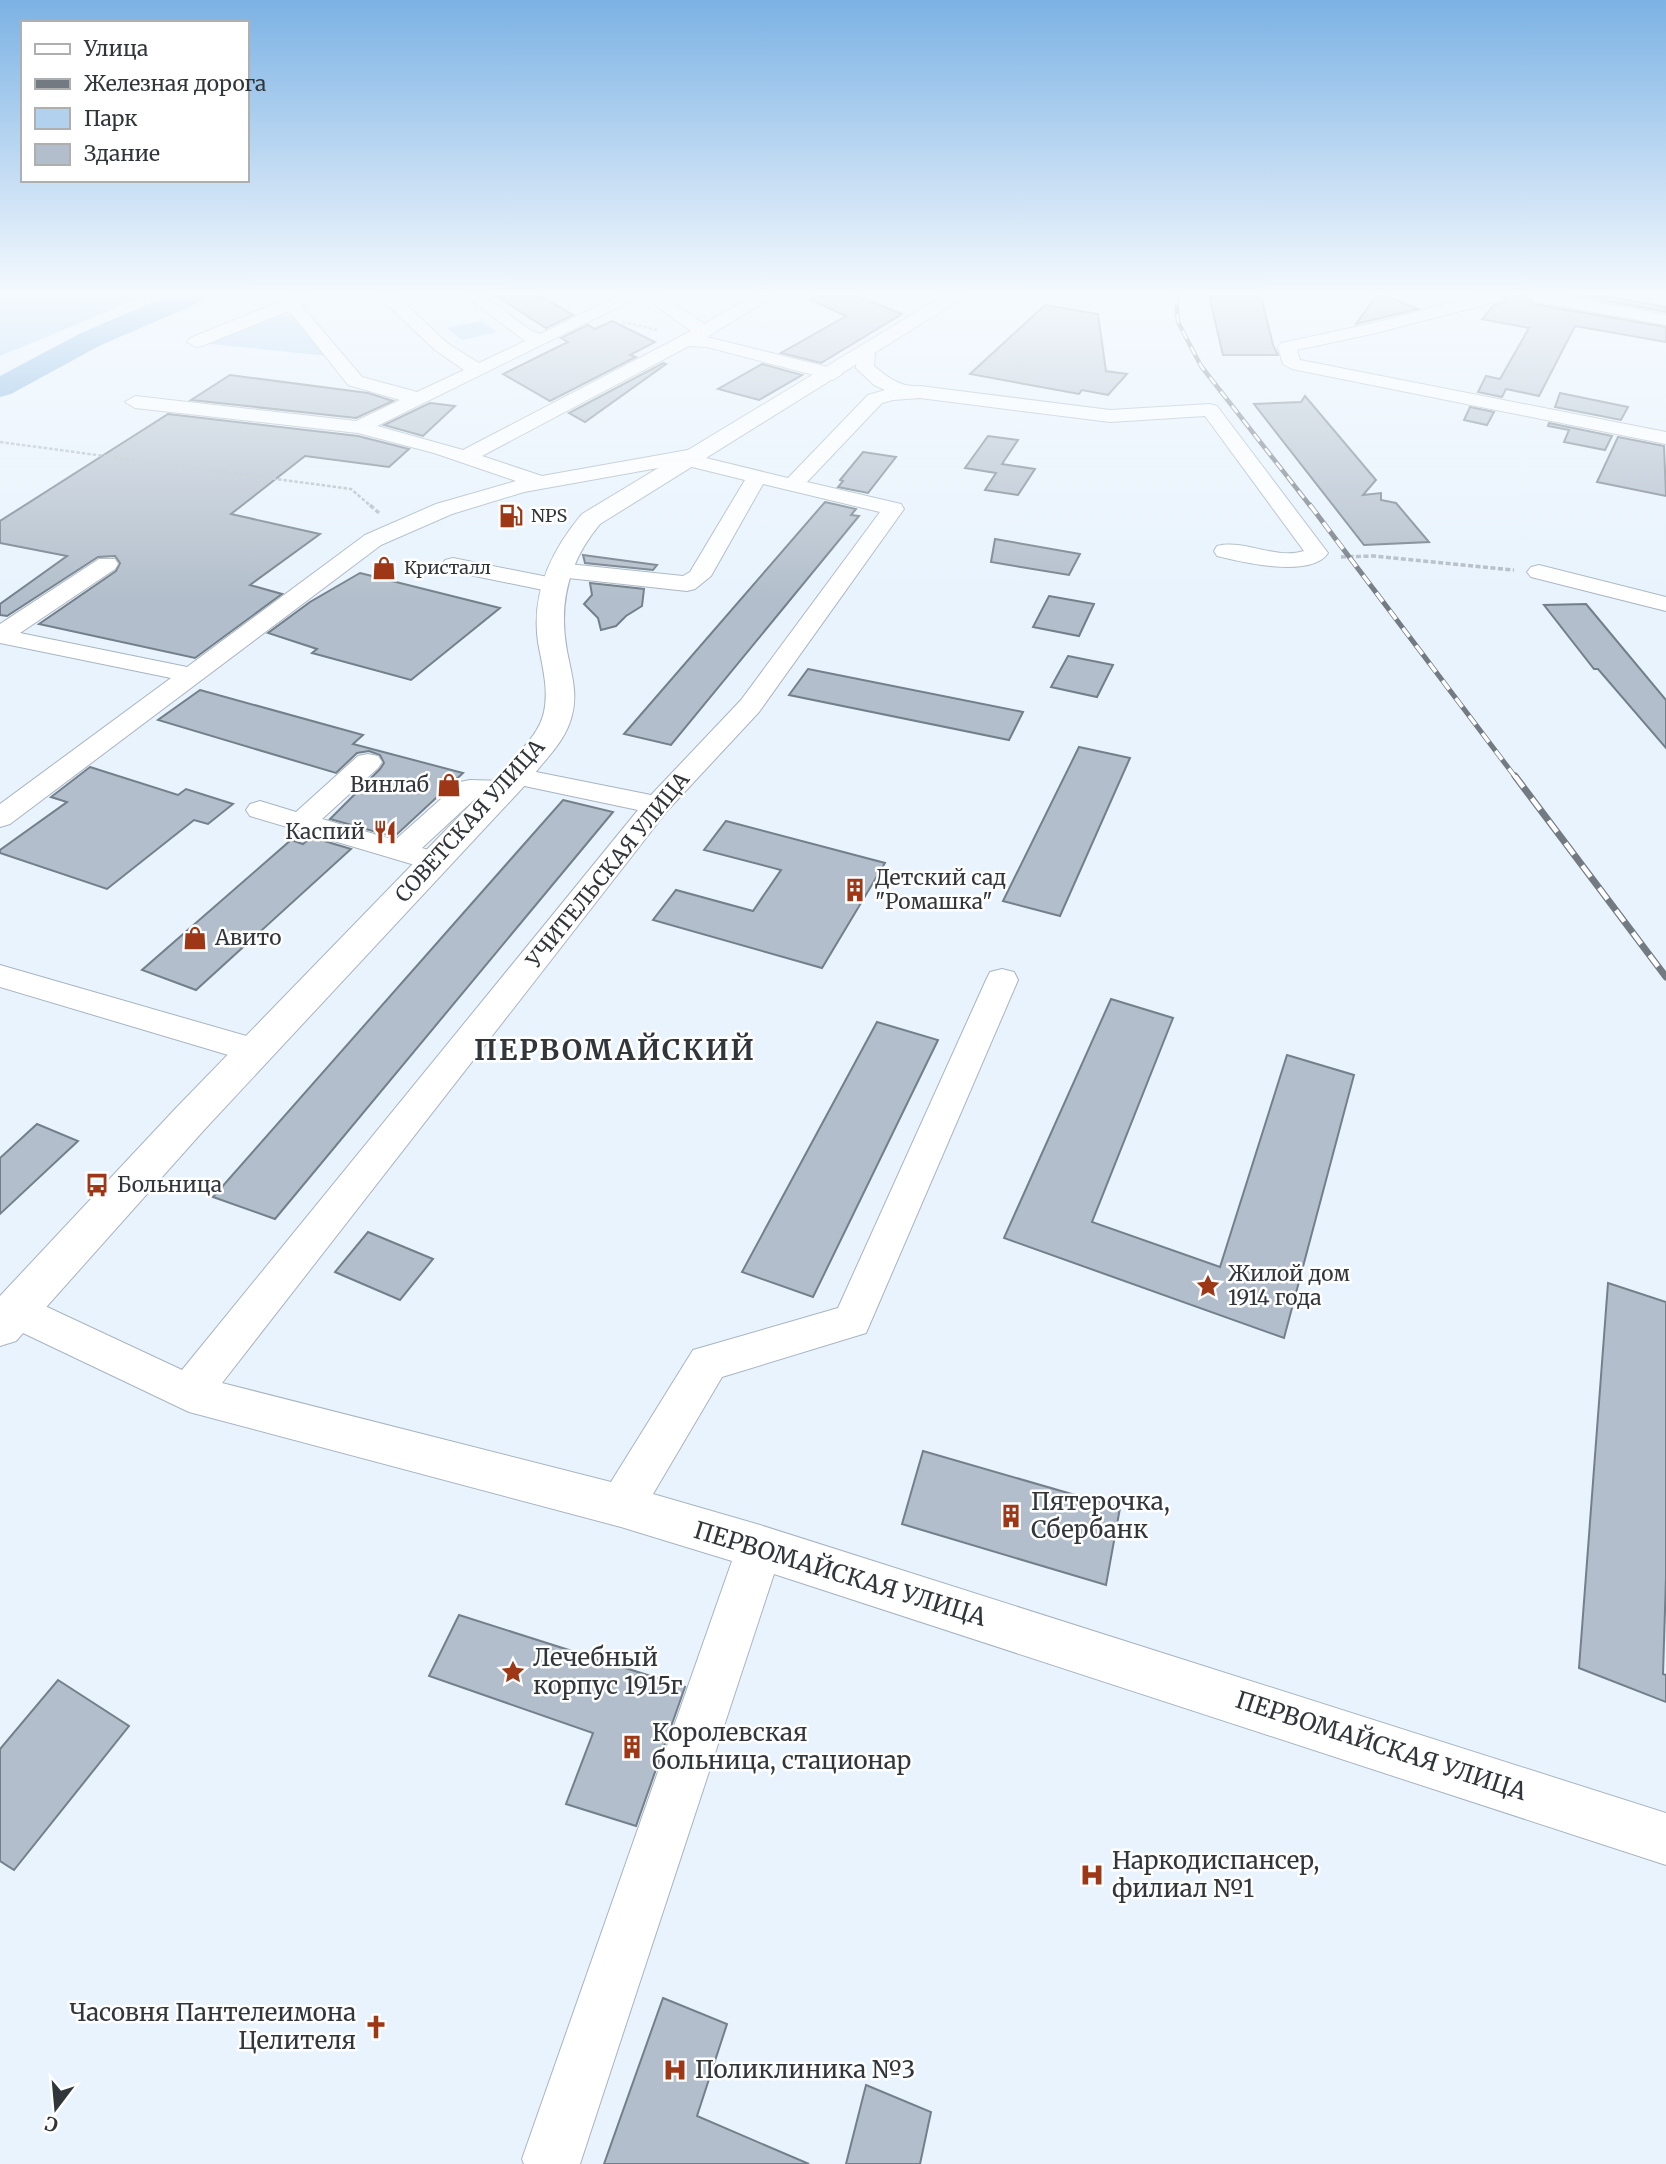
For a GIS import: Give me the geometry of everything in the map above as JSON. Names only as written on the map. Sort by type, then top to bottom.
[{"type":"main road","name":"СОВЕТСКАЯ УЛИЦА","points":[[8,1319],[255,1051],[510,783],[555,724],[560,685],[550,626],[556,578],[571,542],[591,519],[696,467],[795,397]]},
{"type":"street","points":[[412,397],[417,398]]},
{"type":"street","points":[[464,457],[579,397]]},
{"type":"street","points":[[792,486],[875,399],[885,397]]},
{"type":"street","points":[[941,397],[1110,416],[1210,410],[1317,553],[1307,559],[1273,558],[1225,551]]},
{"type":"street","points":[[1459,397],[1666,438]]},
{"type":"street","points":[[359,427],[417,398]]},
{"type":"street","points":[[135,402],[359,427],[540,482]]},
{"type":"street","points":[[0,818],[373,540],[444,509],[540,482],[696,467]]},
{"type":"street","name":"УЧИТЕЛЬСКАЯ УЛИЦА","points":[[190,1393],[657,805],[750,706],[892,509],[727,470],[696,467]]},
{"type":"street","points":[[453,565],[556,578],[687,584],[699,576],[757,477]]},
{"type":"street","points":[[0,635],[107,564]]},
{"type":"street","points":[[1539,572],[1666,604]]},
{"type":"street","points":[[0,635],[191,675]]},
{"type":"street","points":[[302,822],[368,762]]},
{"type":"street","points":[[401,851],[470,788],[510,783],[657,805]]},
{"type":"street","points":[[260,810],[435,862]]},
{"type":"street","points":[[0,976],[255,1051]]},
{"type":"street","points":[[621,1506],[708,1363],[852,1321],[1002,980]]},
{"type":"street","name":"ПЕРВОМАЙСКАЯ УЛИЦА","points":[[8,1319],[190,1393],[621,1506],[760,1547],[1666,1839]]},
{"type":"street","points":[[552,2159],[760,1547]]},
{"type":"path","points":[[0,442],[351,489],[399,530]]},
{"type":"path","points":[[1349,556],[1539,572]]},
{"type":"building","points":[[196,397],[380,397],[393,401],[356,418],[191,400]]},
{"type":"building","points":[[599,397],[620,397],[585,422],[569,413]]},
{"type":"building","points":[[1306,397],[1376,480],[1363,495],[1381,493],[1381,500],[1396,503],[1429,542],[1364,545],[1254,404],[1301,402]]},
{"type":"building","points":[[1559,397],[1579,397],[1628,407],[1621,420],[1555,407]]},
{"type":"building","points":[[430,403],[455,406],[423,436],[384,425]]},
{"type":"building","points":[[1470,407],[1494,412],[1487,425],[1464,420]]},
{"type":"building","points":[[168,414],[358,436],[409,449],[389,467],[305,456],[231,514],[320,534],[250,585],[282,594],[195,658],[39,624],[116,571],[120,563],[115,556],[98,557],[7,616],[0,615],[0,604],[67,556],[0,543],[0,521]]},
{"type":"building","points":[[1549,423],[1612,436],[1605,450],[1564,442],[1569,430],[1548,426]]},
{"type":"building","points":[[988,436],[1018,440],[1002,464],[1035,469],[1018,495],[985,490],[996,473],[965,468]]},
{"type":"building","points":[[1618,437],[1664,446],[1666,496],[1597,482]]},
{"type":"building","points":[[863,452],[896,457],[868,493],[838,487],[843,481],[840,480]]},
{"type":"building","points":[[825,502],[856,509],[851,515],[859,516],[671,745],[624,734]]},
{"type":"building","points":[[995,539],[1080,554],[1069,575],[991,562]]},
{"type":"building","points":[[583,555],[657,565],[653,570],[585,563]]},
{"type":"building","points":[[360,573],[500,608],[411,680],[312,653],[317,649],[268,633],[310,602]]},
{"type":"building","points":[[590,583],[644,589],[642,606],[616,626],[601,630],[598,618],[584,604],[592,595]]},
{"type":"building","points":[[1049,596],[1094,604],[1079,636],[1033,627]]},
{"type":"building","points":[[1586,604],[1666,700],[1666,748],[1598,669],[1594,669],[1544,605]]},
{"type":"building","points":[[1068,656],[1113,665],[1097,697],[1051,687]]},
{"type":"building","points":[[808,669],[1023,712],[1009,740],[789,695]]},
{"type":"building","points":[[200,690],[363,735],[353,744],[463,773],[394,837],[330,819],[380,769],[384,763],[380,755],[369,751],[357,753],[336,773],[158,720]]},
{"type":"building","points":[[1079,747],[1130,758],[1060,916],[1003,901]]},
{"type":"building","points":[[90,767],[178,795],[186,789],[233,804],[208,824],[194,820],[107,889],[0,853],[0,850],[67,802],[51,797]]},
{"type":"building","points":[[563,800],[613,812],[275,1219],[213,1197]]},
{"type":"building","name":"Детский сад \"Ромашка\"","points":[[726,821],[885,863],[822,968],[653,920],[676,890],[753,911],[781,870],[704,850]]},
{"type":"building","points":[[311,837],[351,849],[196,990],[142,970],[291,840],[303,844]]},
{"type":"building","points":[[1111,999],[1173,1018],[1092,1222],[1220,1267],[1287,1055],[1354,1075],[1284,1338],[1004,1238]]},
{"type":"building","points":[[877,1022],[938,1040],[813,1297],[742,1272]]},
{"type":"building","points":[[37,1124],[78,1141],[0,1214],[0,1158]]},
{"type":"building","points":[[368,1232],[433,1259],[400,1300],[335,1272]]},
{"type":"building","points":[[1608,1283],[1666,1302],[1666,1578],[1663,1674],[1666,1675],[1666,1702],[1579,1668]]},
{"type":"building","name":"Пятерочка, Сбербанк","points":[[923,1451],[1120,1508],[1106,1585],[902,1524]]},
{"type":"building","points":[[459,1615],[685,1687],[636,1826],[566,1804],[593,1733],[429,1676]]},
{"type":"building","points":[[58,1680],[129,1726],[14,1870],[0,1861],[0,1749]]},
{"type":"building","name":"Поликлиника №3","points":[[663,1998],[727,2024],[697,2116],[809,2164],[604,2164]]},
{"type":"building","name":"Поликлиника №3","points":[[866,2085],[931,2112],[920,2164],[846,2164]]},
{"type":"railway","points":[[1225,397],[1311,507]]},
{"type":"railway","points":[[1310,505],[1516,778]]},
{"type":"railway","points":[[1515,776],[1666,977]]},
{"type":"place","name":"NPS","points":[[511,516]]},
{"type":"place","name":"Кристалл","points":[[384,568]]},
{"type":"place","name":"Винлаб","points":[[449,785]]},
{"type":"place","name":"Каспий","points":[[385,832]]},
{"type":"place","name":"Детский сад \"Ромашка\"","points":[[855,890]]},
{"type":"place","name":"Авито","points":[[195,938]]},
{"type":"place","name":"Больница","points":[[97,1185]]},
{"type":"place","name":"Жилой дом 1914 года","points":[[1208,1286]]},
{"type":"place","name":"Пятерочка, Сбербанк","points":[[1011,1516]]},
{"type":"place","name":"Лечебный корпус 1915г","points":[[513,1672]]},
{"type":"place","name":"Королевская больница, стационар","points":[[632,1747]]},
{"type":"place","name":"Наркодиспансер, филиал №1","points":[[1092,1875]]},
{"type":"place","name":"Часовня Пантелеимона Целителя","points":[[376,2027]]},
{"type":"place","name":"Поликлиника №3","points":[[675,2070]]},
{"type":"district","name":"ПЕРВОМАЙСКИЙ","points":[[615,1050]]}]
